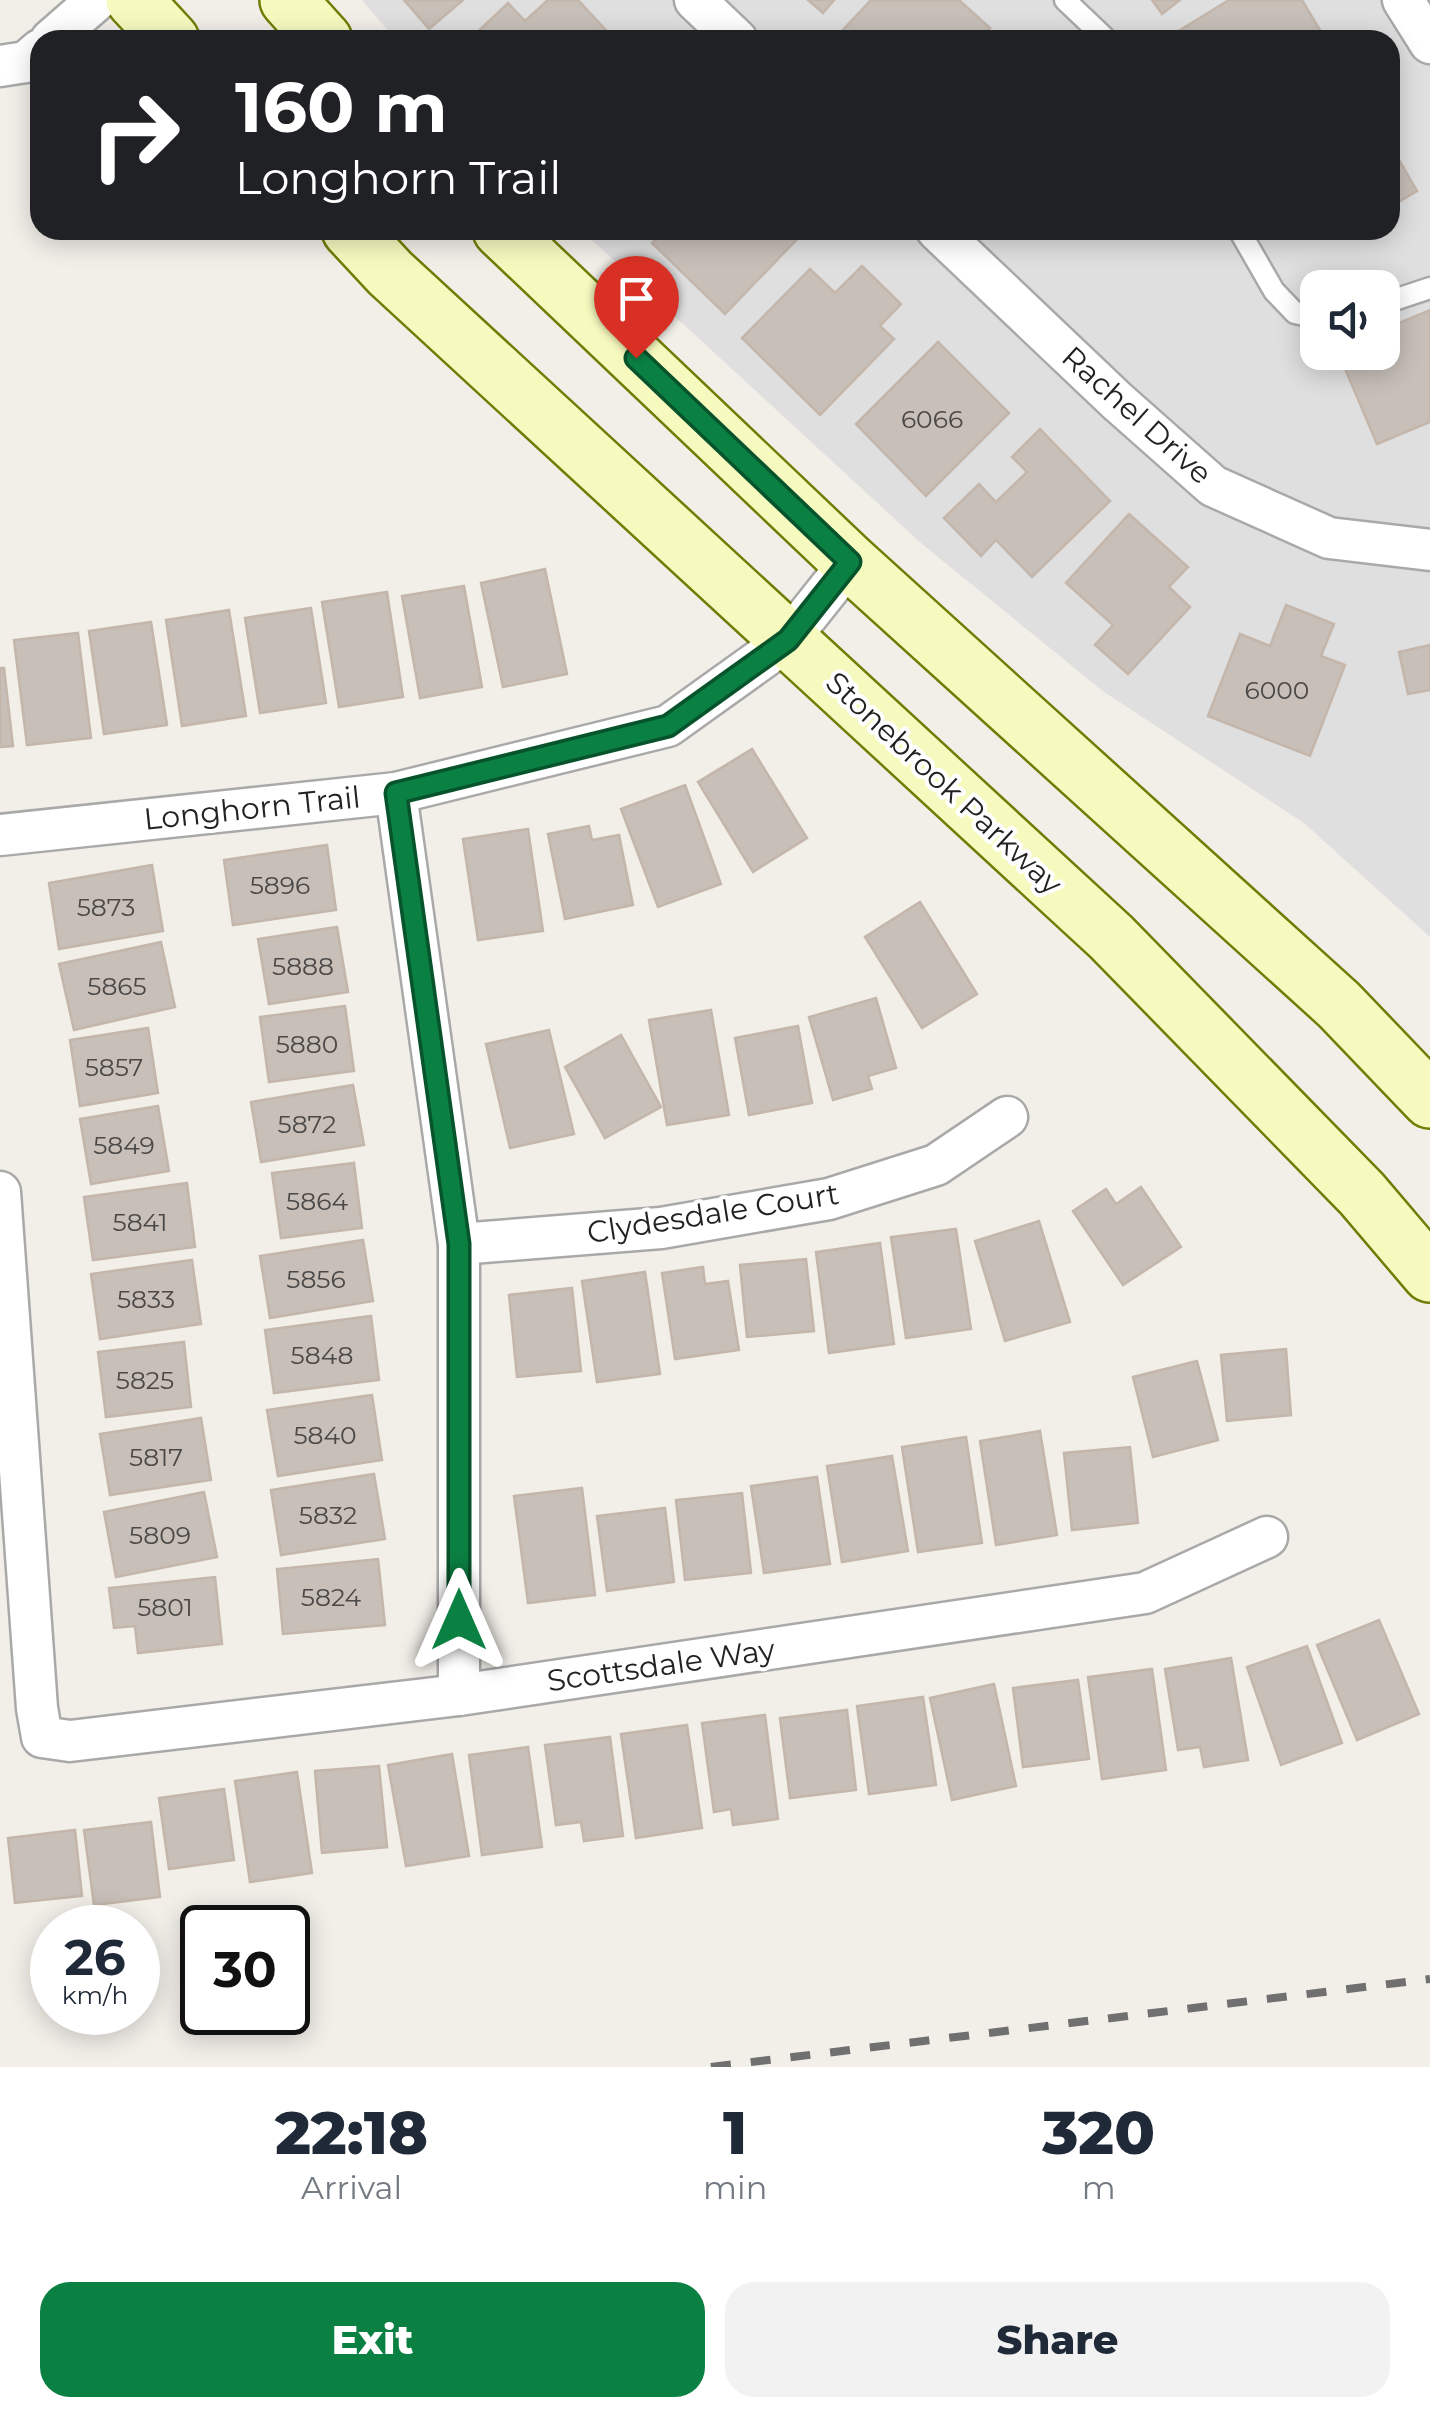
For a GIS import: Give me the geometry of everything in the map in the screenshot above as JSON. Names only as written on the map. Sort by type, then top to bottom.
[{"type":"main road","points":[[134,0],[162,30]]},
{"type":"main road","points":[[288,0],[315,30]]},
{"type":"main road","name":"Stonebrook Parkway","points":[[359,240],[390,273],[1111,937],[1362,1194],[1430,1274]]},
{"type":"main road","points":[[512,240],[850,562],[1339,1005],[1430,1100]]},
{"type":"street","points":[[62,30],[97,0]]},
{"type":"street","points":[[695,0],[726,30]]},
{"type":"street","points":[[1404,0],[1430,42]]},
{"type":"street","points":[[0,66],[30,59]]},
{"type":"street","name":"Rachel Drive","points":[[949,240],[1213,486],[1330,538],[1430,550]]},
{"type":"street","name":"Longhorn Trail","points":[[0,835],[396,793],[668,726],[788,640],[850,562]]},
{"type":"street","points":[[396,793],[459,1244],[459,1695]]},
{"type":"street","name":"Clydesdale Court","points":[[459,1244],[660,1228],[829,1200],[936,1165],[1007,1117]]},
{"type":"street","name":"Scottsdale Way","points":[[0,1192],[42,1736],[70,1741],[459,1695],[1145,1594],[1267,1537]]},
{"type":"lane","points":[[1065,0],[1096,30]]},
{"type":"lane","points":[[1245,240],[1274,292],[1300,315]]},
{"type":"lane","points":[[1400,298],[1430,288]]},
{"type":"shaded area","points":[[362,0],[1430,0],[1430,937],[1304,823],[1104,692],[922,544],[592,240],[1400,240],[1400,30],[388,30]]},
{"type":"building","points":[[404,0],[463,0],[429,29]]},
{"type":"building","points":[[548,0],[578,0],[606,30],[480,30],[508,3],[525,21]]},
{"type":"building","points":[[808,0],[834,0],[823,13]]},
{"type":"building","points":[[871,0],[959,0],[990,28],[988,30],[843,30]]},
{"type":"building","points":[[1152,0],[1180,0],[1162,14]]},
{"type":"building","points":[[1229,0],[1302,0],[1320,30],[1180,30]]},
{"type":"building","points":[[1400,161],[1417,191],[1400,201]]},
{"type":"building","points":[[655,240],[796,240],[725,314],[652,243]]},
{"type":"building","points":[[862,266],[901,304],[880,326],[894,339],[820,415],[742,338],[810,269],[835,293]]},
{"type":"building","points":[[1430,310],[1430,422],[1377,444],[1346,370],[1400,370],[1400,322]]},
{"type":"building","points":[[938,342],[1009,413],[926,496],[856,424]]},
{"type":"building","points":[[1040,429],[1110,501],[1032,577],[996,540],[981,556],[944,518],[979,484],[996,502],[1027,472],[1012,457]]},
{"type":"building","points":[[1129,514],[1188,567],[1169,587],[1190,607],[1128,674],[1095,645],[1113,625],[1066,583]]},
{"type":"building","points":[[545,569],[567,674],[503,687],[481,583]]},
{"type":"building","points":[[464,586],[482,687],[420,698],[402,596]]},
{"type":"building","points":[[387,592],[403,697],[339,707],[322,602]]},
{"type":"building","points":[[1286,605],[1334,624],[1321,656],[1345,665],[1310,756],[1208,716],[1240,634],[1270,646]]},
{"type":"building","points":[[311,608],[326,703],[260,713],[245,618]]},
{"type":"building","points":[[229,610],[246,716],[182,726],[166,620]]},
{"type":"building","points":[[151,622],[167,725],[104,734],[89,631]]},
{"type":"building","points":[[78,633],[91,738],[27,745],[14,640]]},
{"type":"building","points":[[1430,645],[1430,690],[1408,694],[1399,652]]},
{"type":"building","points":[[0,668],[4,668],[13,746],[0,747]]},
{"type":"building","points":[[752,749],[807,838],[753,872],[698,782]]},
{"type":"building","points":[[685,785],[721,884],[658,907],[621,809]]},
{"type":"building","points":[[589,826],[592,840],[619,835],[633,905],[565,919],[548,834]]},
{"type":"building","points":[[528,829],[543,931],[478,940],[463,839]]},
{"type":"building","points":[[327,845],[336,910],[233,925],[224,860]]},
{"type":"building","points":[[152,865],[163,931],[59,949],[49,883]]},
{"type":"building","points":[[920,902],[977,994],[922,1028],[865,937]]},
{"type":"building","points":[[337,927],[348,992],[269,1004],[258,939]]},
{"type":"building","points":[[161,942],[175,1007],[74,1030],[59,964]]},
{"type":"building","points":[[876,998],[896,1068],[868,1076],[872,1089],[833,1100],[809,1017]]},
{"type":"building","points":[[345,1006],[354,1071],[269,1082],[260,1017]]},
{"type":"building","points":[[711,1010],[729,1115],[667,1125],[649,1020]]},
{"type":"building","points":[[798,1026],[812,1103],[749,1115],[735,1038]]},
{"type":"building","points":[[148,1028],[158,1093],[80,1106],[70,1040]]},
{"type":"building","points":[[549,1030],[574,1134],[510,1148],[486,1044]]},
{"type":"building","points":[[621,1035],[661,1107],[605,1138],[565,1067]]},
{"type":"building","points":[[353,1085],[364,1145],[261,1162],[251,1102]]},
{"type":"building","points":[[158,1106],[169,1171],[91,1184],[80,1119]]},
{"type":"building","points":[[354,1163],[362,1228],[281,1238],[272,1173]]},
{"type":"building","points":[[187,1183],[195,1247],[93,1260],[84,1197]]},
{"type":"building","points":[[1141,1187],[1181,1247],[1123,1285],[1073,1211],[1106,1189],[1116,1204]]},
{"type":"building","points":[[1039,1221],[1070,1322],[1005,1341],[975,1241]]},
{"type":"building","points":[[956,1229],[971,1329],[906,1338],[891,1237]]},
{"type":"building","points":[[363,1240],[373,1301],[270,1318],[260,1256]]},
{"type":"building","points":[[880,1243],[894,1344],[829,1353],[816,1252]]},
{"type":"building","points":[[806,1259],[814,1331],[747,1337],[740,1265]]},
{"type":"building","points":[[192,1260],[201,1324],[100,1339],[91,1274]]},
{"type":"building","points":[[703,1267],[705,1284],[728,1281],[739,1350],[675,1359],[662,1273]]},
{"type":"building","points":[[645,1272],[660,1374],[597,1382],[582,1281]]},
{"type":"building","points":[[572,1288],[581,1371],[517,1377],[509,1295]]},
{"type":"building","points":[[371,1316],[379,1380],[274,1393],[265,1330]]},
{"type":"building","points":[[184,1342],[191,1407],[106,1417],[98,1352]]},
{"type":"building","points":[[1286,1349],[1291,1415],[1227,1421],[1221,1355]]},
{"type":"building","points":[[1197,1361],[1218,1440],[1153,1457],[1133,1377]]},
{"type":"building","points":[[372,1395],[382,1460],[278,1476],[267,1410]]},
{"type":"building","points":[[201,1418],[211,1480],[110,1495],[100,1434]]},
{"type":"building","points":[[1040,1431],[1057,1535],[996,1545],[980,1441]]},
{"type":"building","points":[[966,1437],[982,1543],[918,1552],[902,1447]]},
{"type":"building","points":[[1130,1447],[1138,1523],[1072,1530],[1064,1453]]},
{"type":"building","points":[[892,1456],[908,1551],[842,1562],[827,1466]]},
{"type":"building","points":[[374,1474],[385,1539],[281,1555],[271,1490]]},
{"type":"building","points":[[817,1477],[830,1564],[764,1573],[751,1486]]},
{"type":"building","points":[[582,1488],[595,1595],[528,1603],[514,1496]]},
{"type":"building","points":[[204,1492],[217,1557],[116,1577],[104,1512]]},
{"type":"building","points":[[742,1493],[751,1573],[685,1580],[676,1500]]},
{"type":"building","points":[[665,1508],[674,1582],[607,1591],[597,1516]]},
{"type":"building","points":[[378,1559],[385,1625],[283,1634],[277,1569]]},
{"type":"building","points":[[215,1577],[222,1644],[138,1653],[135,1626],[114,1628],[109,1588]]},
{"type":"building","points":[[1379,1620],[1419,1714],[1357,1740],[1317,1645]]},
{"type":"building","points":[[1307,1646],[1342,1743],[1281,1765],[1247,1667]]},
{"type":"building","points":[[1231,1658],[1248,1760],[1204,1767],[1200,1747],[1178,1750],[1165,1669]]},
{"type":"building","points":[[1152,1669],[1166,1770],[1102,1779],[1088,1677]]},
{"type":"building","points":[[1078,1680],[1089,1759],[1023,1767],[1013,1688]]},
{"type":"building","points":[[994,1684],[1016,1786],[952,1800],[930,1698]]},
{"type":"building","points":[[923,1697],[936,1785],[869,1794],[857,1706]]},
{"type":"building","points":[[847,1710],[856,1790],[790,1798],[780,1718]]},
{"type":"building","points":[[765,1715],[778,1819],[733,1825],[731,1809],[714,1812],[702,1723]]},
{"type":"building","points":[[687,1725],[702,1828],[636,1838],[621,1734]]},
{"type":"building","points":[[610,1737],[623,1836],[584,1841],[581,1822],[556,1825],[545,1745]]},
{"type":"building","points":[[528,1747],[542,1847],[482,1855],[469,1755]]},
{"type":"building","points":[[452,1754],[469,1856],[406,1866],[388,1765]]},
{"type":"building","points":[[379,1766],[387,1847],[322,1853],[315,1771]]},
{"type":"building","points":[[297,1772],[312,1873],[250,1882],[235,1781]]},
{"type":"building","points":[[224,1789],[234,1860],[169,1869],[159,1798]]},
{"type":"building","points":[[151,1822],[160,1897],[94,1905],[84,1830]]},
{"type":"building","points":[[75,1830],[82,1896],[15,1903],[8,1838]]},
{"type":"railway","points":[[711,2067],[1430,1979]]},
{"type":"route","points":[[459,1620],[459,1244],[396,793],[668,726],[788,640],[850,562],[636,358]]}]
